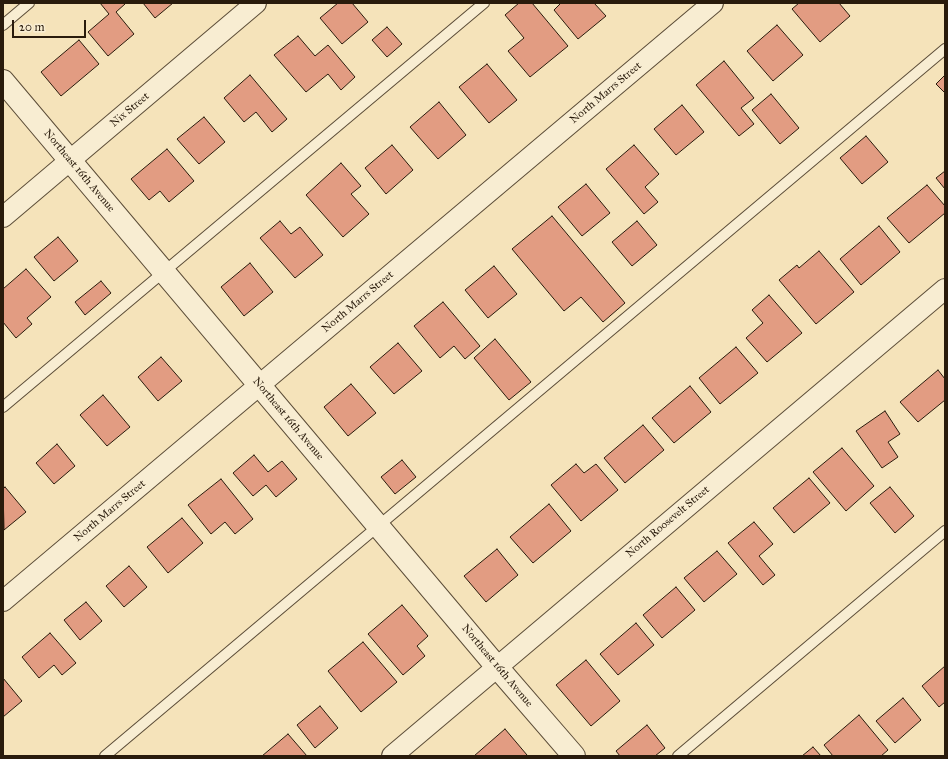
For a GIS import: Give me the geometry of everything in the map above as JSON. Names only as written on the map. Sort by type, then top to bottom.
[{"type":"street","name":"Nix Street","points":[[3,217],[256,3]]},
{"type":"street","name":"North Marrs Street","points":[[3,601],[713,3]]},
{"type":"street","name":"Northeast 16th Avenue","points":[[3,80],[163,272],[574,756]]},
{"type":"street","name":"North Roosevelt Street","points":[[392,756],[945,289]]},
{"type":"lane","points":[[3,24],[29,3]]},
{"type":"lane","points":[[3,407],[484,3]]},
{"type":"lane","points":[[105,756],[945,49]]},
{"type":"lane","points":[[678,756],[945,531]]},
{"type":"building","points":[[100,3],[124,3],[125,4],[116,12],[134,34],[108,56],[88,32],[109,14]]},
{"type":"building","points":[[143,3],[173,3],[155,18]]},
{"type":"building","points":[[338,3],[352,3],[368,22],[342,44],[320,18]]},
{"type":"building","points":[[519,3],[532,3],[568,46],[530,77],[508,51],[524,38],[505,15]]},
{"type":"building","points":[[561,3],[594,3],[606,16],[578,39],[554,10]]},
{"type":"building","points":[[799,3],[839,3],[850,16],[820,42],[792,9]]},
{"type":"building","points":[[777,25],[803,55],[773,81],[747,51]]},
{"type":"building","points":[[387,27],[402,44],[387,57],[372,40]]},
{"type":"building","points":[[298,36],[315,56],[328,45],[355,77],[341,90],[328,74],[306,92],[274,55]]},
{"type":"building","points":[[79,40],[99,64],[61,96],[41,72]]},
{"type":"building","points":[[724,61],[754,98],[741,108],[754,124],[739,136],[696,85]]},
{"type":"building","points":[[487,64],[517,100],[489,123],[459,87]]},
{"type":"building","points":[[250,75],[287,119],[272,132],[256,112],[244,122],[224,98]]},
{"type":"building","points":[[945,75],[945,93],[936,84]]},
{"type":"building","points":[[771,94],[799,128],[780,144],[752,110]]},
{"type":"building","points":[[439,102],[466,135],[438,159],[410,127]]},
{"type":"building","points":[[682,105],[704,132],[676,155],[654,129]]},
{"type":"building","points":[[204,117],[225,142],[199,164],[177,139]]},
{"type":"building","points":[[866,136],[888,162],[862,184],[840,158]]},
{"type":"building","points":[[392,145],[413,170],[386,194],[365,168]]},
{"type":"building","points":[[634,145],[659,174],[645,187],[658,202],[644,214],[606,169]]},
{"type":"building","points":[[167,149],[194,181],[169,202],[160,191],[149,200],[131,179]]},
{"type":"building","points":[[341,163],[361,186],[351,194],[369,214],[343,237],[306,195]]},
{"type":"building","points":[[945,171],[945,189],[936,178]]},
{"type":"building","points":[[586,184],[610,213],[582,236],[558,207]]},
{"type":"building","points":[[927,185],[945,206],[945,213],[909,243],[887,218]]},
{"type":"building","points":[[552,216],[625,303],[603,322],[581,297],[564,311],[512,249]]},
{"type":"building","points":[[280,221],[291,234],[300,227],[323,255],[295,278],[260,238]]},
{"type":"building","points":[[637,221],[657,245],[632,266],[612,242]]},
{"type":"building","points":[[879,226],[900,252],[861,285],[840,259]]},
{"type":"building","points":[[58,237],[78,261],[54,281],[34,257]]},
{"type":"building","points":[[819,251],[854,292],[816,324],[779,280],[797,265],[799,268]]},
{"type":"building","points":[[250,263],[273,292],[244,316],[221,287]]},
{"type":"building","points":[[494,266],[517,294],[488,318],[465,290]]},
{"type":"building","points":[[26,269],[51,297],[27,318],[32,324],[16,338],[3,322],[3,289]]},
{"type":"building","points":[[101,281],[111,293],[85,315],[75,302]]},
{"type":"building","points":[[769,295],[802,333],[767,362],[746,338],[763,323],[752,310]]},
{"type":"building","points":[[443,302],[480,346],[465,359],[454,346],[440,358],[414,326]]},
{"type":"building","points":[[495,339],[531,382],[509,400],[474,358]]},
{"type":"building","points":[[398,343],[422,371],[394,394],[370,367]]},
{"type":"building","points":[[736,347],[758,373],[720,404],[699,378]]},
{"type":"building","points":[[161,357],[182,381],[158,401],[138,377]]},
{"type":"building","points":[[938,370],[945,379],[945,400],[918,422],[900,402]]},
{"type":"building","points":[[351,384],[376,413],[348,436],[324,407]]},
{"type":"building","points":[[690,386],[711,412],[674,443],[652,418]]},
{"type":"building","points":[[103,395],[130,427],[107,446],[80,415]]},
{"type":"building","points":[[885,411],[900,434],[888,442],[898,457],[882,468],[856,431]]},
{"type":"building","points":[[643,425],[664,450],[625,483],[604,458]]},
{"type":"building","points":[[57,444],[75,466],[54,484],[36,463]]},
{"type":"building","points":[[842,448],[874,486],[846,511],[813,472]]},
{"type":"building","points":[[254,455],[268,472],[282,461],[297,479],[276,497],[266,485],[253,496],[233,473]]},
{"type":"building","points":[[402,460],[416,477],[395,494],[381,477]]},
{"type":"building","points":[[576,464],[584,473],[596,464],[618,490],[581,521],[551,485]]},
{"type":"building","points":[[809,478],[830,503],[794,533],[773,508]]},
{"type":"building","points":[[221,479],[253,519],[235,534],[225,522],[211,534],[188,505]]},
{"type":"building","points":[[5,487],[26,512],[4,530],[3,489]]},
{"type":"building","points":[[890,487],[914,516],[895,533],[870,503]]},
{"type":"building","points":[[549,504],[571,531],[533,563],[510,537]]},
{"type":"building","points":[[182,518],[203,543],[168,573],[147,547]]},
{"type":"building","points":[[754,522],[773,544],[759,556],[775,575],[763,585],[728,543]]},
{"type":"building","points":[[497,549],[518,575],[486,602],[464,576]]},
{"type":"building","points":[[717,551],[737,574],[704,602],[684,578]]},
{"type":"building","points":[[129,566],[147,587],[124,607],[106,586]]},
{"type":"building","points":[[676,587],[695,610],[662,638],[643,615]]},
{"type":"building","points":[[86,602],[102,621],[80,640],[64,620]]},
{"type":"building","points":[[402,605],[428,636],[417,646],[425,656],[403,675],[368,634]]},
{"type":"building","points":[[636,623],[654,645],[618,675],[600,654]]},
{"type":"building","points":[[50,633],[76,663],[62,675],[54,665],[39,678],[22,657]]},
{"type":"building","points":[[363,642],[397,682],[361,712],[328,671]]},
{"type":"building","points":[[586,660],[620,701],[591,726],[556,685]]},
{"type":"building","points":[[945,666],[945,702],[939,707],[922,686]]},
{"type":"building","points":[[3,678],[22,701],[3,717]]},
{"type":"building","points":[[903,698],[921,720],[895,743],[876,721]]},
{"type":"building","points":[[320,706],[338,728],[315,748],[297,725]]},
{"type":"building","points":[[859,715],[888,750],[881,756],[833,756],[824,745]]},
{"type":"building","points":[[647,725],[665,748],[655,756],[620,756],[616,751]]},
{"type":"building","points":[[505,729],[527,755],[474,756]]},
{"type":"building","points":[[288,734],[307,756],[262,756]]},
{"type":"building","points":[[813,747],[821,756],[802,756]]}]
